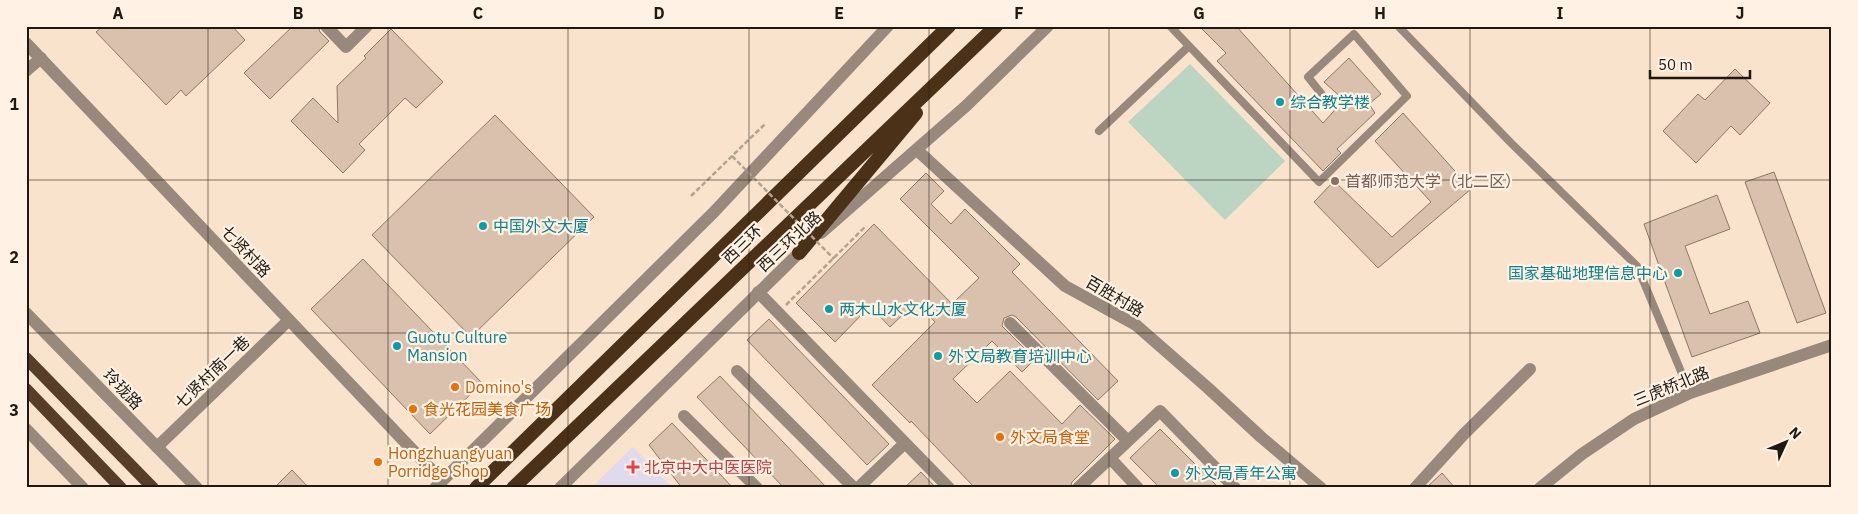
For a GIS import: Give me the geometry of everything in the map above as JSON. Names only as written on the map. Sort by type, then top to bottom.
[{"type":"highway","name":"西三环","points":[[476,488],[949,26]]},
{"type":"highway","name":"西三环","points":[[513,488],[996,26]]},
{"type":"highway","points":[[799,252],[958,63]]},
{"type":"main road","points":[[26,358],[153,488]]},
{"type":"main road","points":[[26,390],[121,488]]},
{"type":"street","points":[[326,26],[346,47],[367,26]]},
{"type":"street","points":[[439,484],[714,212],[888,26]]},
{"type":"street","name":"西三环北路","points":[[560,488],[799,252],[966,106],[1048,26]]},
{"type":"street","name":"七贤村路","points":[[26,43],[290,320],[439,484]]},
{"type":"street","points":[[26,71],[40,58]]},
{"type":"street","name":"百胜村路","points":[[917,150],[1065,286],[1136,325],[1321,488]]},
{"type":"street","points":[[758,292],[949,488]]},
{"type":"street","name":"玲珑路","points":[[26,313],[197,488]]},
{"type":"street","name":"七贤村南一巷","points":[[157,447],[290,320]]},
{"type":"street","points":[[1010,323],[1128,441]]},
{"type":"street","name":"三虎桥北路","points":[[1540,488],[1582,454],[1634,419],[1690,393],[1832,345]]},
{"type":"street","points":[[1415,488],[1464,434],[1530,369]]},
{"type":"street","points":[[737,371],[856,488],[905,442]]},
{"type":"street","points":[[1078,488],[1160,412],[1235,488]]},
{"type":"street","points":[[684,416],[756,488]]},
{"type":"street","points":[[26,429],[84,488]]},
{"type":"street","points":[[1110,458],[1138,488]]},
{"type":"lane","points":[[1170,26],[1319,182],[1407,96],[1354,34],[1308,77],[1328,102]]},
{"type":"lane","points":[[1398,26],[1511,143],[1637,266],[1690,393]]},
{"type":"lane","points":[[1099,131],[1189,46]]},
{"type":"path","points":[[691,196],[765,124]]},
{"type":"path","points":[[732,156],[834,259]]},
{"type":"path","points":[[778,312],[865,227]]},
{"type":"shaded area","name":"北京中大中医医院","points":[[633,447],[671,486],[669,488],[591,488]]},
{"type":"green space","points":[[1190,64],[1285,161],[1225,220],[1128,122]]},
{"type":"building","points":[[103,26],[232,26],[245,40],[186,96],[181,90],[166,105],[96,32]]},
{"type":"building","points":[[293,26],[318,26],[320,32],[329,41],[270,99],[244,73]]},
{"type":"building","name":"综合教学楼","points":[[1199,26],[1236,26],[1323,123],[1344,100],[1324,82],[1349,58],[1381,94],[1369,104],[1375,113],[1337,149],[1341,153],[1323,171],[1217,61],[1226,53]]},
{"type":"building","points":[[391,29],[443,82],[416,108],[405,98],[359,144],[365,150],[343,173],[291,121],[313,98],[338,123],[337,86],[366,58],[364,56]]},
{"type":"building","points":[[1735,69],[1770,103],[1740,135],[1731,126],[1696,163],[1663,131],[1698,94],[1705,100]]},
{"type":"building","points":[[1403,113],[1471,189],[1378,268],[1314,202],[1334,181],[1392,237],[1431,202],[1375,141]]},
{"type":"building","name":"中国外文大厦","points":[[495,115],[594,217],[471,337],[372,235]]},
{"type":"building","points":[[1774,172],[1826,313],[1797,323],[1745,182]]},
{"type":"building","points":[[926,173],[944,191],[931,204],[951,224],[965,209],[1020,264],[1012,272],[1118,381],[1098,400],[1012,315],[1004,318],[1002,326],[1035,359],[1022,372],[992,341],[953,379],[977,403],[1010,371],[1062,424],[1080,405],[1115,439],[1072,482],[1070,488],[975,488],[911,421],[910,423],[872,385],[935,322],[916,302],[890,327],[870,306],[835,342],[796,303],[874,224],[952,304],[979,278],[900,199]]},
{"type":"building","name":"国家基础地理信息中心","points":[[1717,195],[1730,229],[1685,246],[1710,314],[1748,301],[1760,333],[1692,357],[1644,224]]},
{"type":"building","name":"Guotu Culture Mansion","points":[[363,259],[482,383],[430,434],[311,309]]},
{"type":"building","points":[[769,319],[889,444],[867,465],[747,340]]},
{"type":"building","points":[[720,376],[827,488],[784,488],[697,397]]},
{"type":"building","points":[[672,423],[733,488],[682,488],[649,445]]},
{"type":"building","name":"外文局青年公寓","points":[[1160,429],[1219,488],[1160,488],[1130,458]]},
{"type":"building","points":[[292,470],[309,488],[274,488]]},
{"type":"building","points":[[921,472],[936,488],[904,488]]},
{"type":"building","points":[[1442,473],[1455,488],[1426,488]]},
{"type":"place","name":"综合教学楼","points":[[1280,102]]},
{"type":"place","name":"首都师范大学（北二区）","points":[[1335,181]]},
{"type":"place","name":"中国外文大厦","points":[[483,226]]},
{"type":"place","name":"国家基础地理信息中心","points":[[1678,273]]},
{"type":"place","name":"两木山水文化大厦","points":[[829,309]]},
{"type":"place","name":"Guotu Culture Mansion","points":[[397,346]]},
{"type":"place","name":"外文局教育培训中心","points":[[938,356]]},
{"type":"place","name":"Domino's","points":[[455,387]]},
{"type":"place","name":"食光花园美食广场","points":[[413,409]]},
{"type":"place","name":"外文局食堂","points":[[1000,437]]},
{"type":"place","name":"Hongzhuangyuan Porridge Shop","points":[[378,462]]},
{"type":"place","name":"北京中大中医医院","points":[[633,467]]},
{"type":"place","name":"外文局青年公寓","points":[[1175,473]]}]
